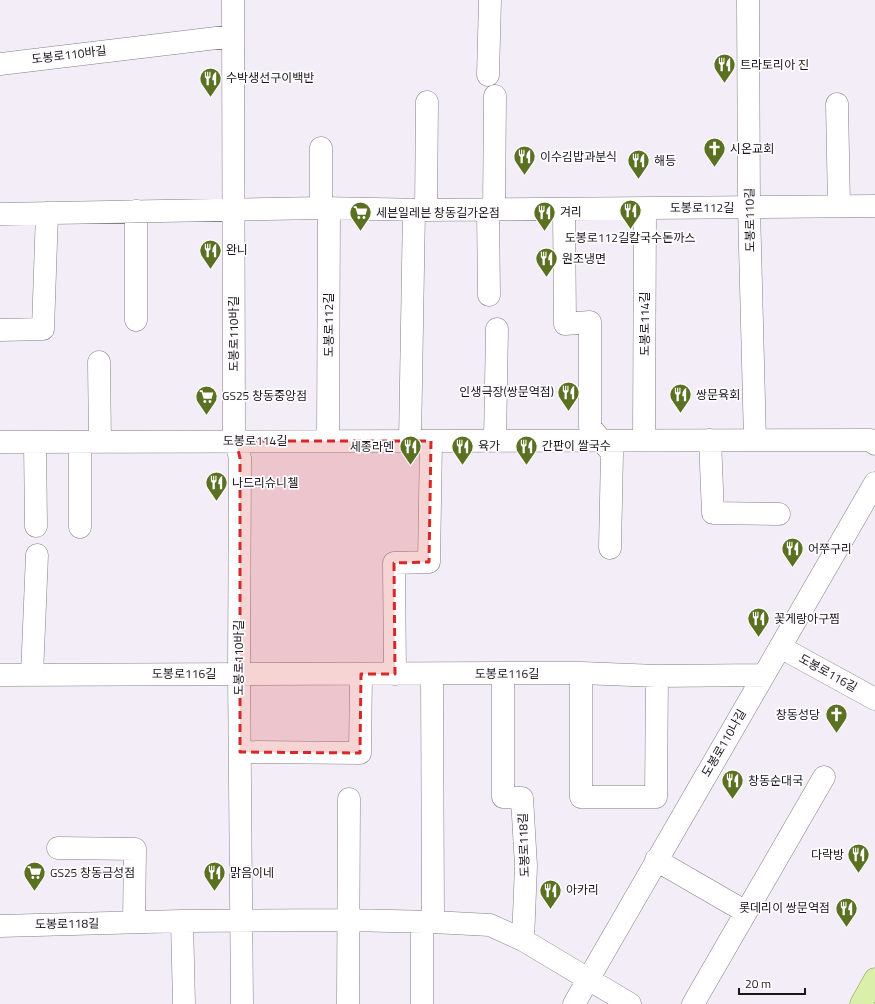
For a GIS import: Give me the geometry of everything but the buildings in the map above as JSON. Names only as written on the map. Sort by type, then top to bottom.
[{"type":"main road","points":[[861,1004],[875,979]]},
{"type":"street","name":"도봉로110바길","points":[[233,0],[234,426],[240,458],[239,673],[242,1004]]},
{"type":"street","points":[[488,75],[490,0]]},
{"type":"street","name":"도봉로110길","points":[[748,0],[749,208],[755,440]]},
{"type":"street","name":"도봉로110바길","points":[[0,64],[233,36]]},
{"type":"street","points":[[489,295],[495,96]]},
{"type":"street","points":[[410,441],[420,210],[427,102]]},
{"type":"street","points":[[837,104],[839,206]]},
{"type":"street","name":"도봉로112길","points":[[321,148],[325,208],[328,441]]},
{"type":"street","name":"도봉로112길","points":[[0,214],[233,208],[420,210],[875,206]]},
{"type":"street","points":[[564,209],[565,324],[590,322],[590,427],[612,454],[610,548]]},
{"type":"street","name":"도봉로114길","points":[[644,440],[645,209]]},
{"type":"street","points":[[136,211],[136,320]]},
{"type":"street","points":[[0,330],[43,329],[48,213]]},
{"type":"street","points":[[495,441],[497,329]]},
{"type":"street","points":[[80,527],[99,362]]},
{"type":"street","points":[[710,440],[713,513],[779,514]]},
{"type":"street","name":"도봉로114길","points":[[0,442],[870,440],[875,444]]},
{"type":"street","points":[[395,674],[394,564],[429,562],[431,441]]},
{"type":"street","points":[[34,442],[36,526]]},
{"type":"street","name":"도봉로110나길","points":[[574,1004],[875,483]]},
{"type":"street","points":[[32,675],[37,555]]},
{"type":"street","name":"도봉로116길","points":[[780,647],[875,699]]},
{"type":"street","name":"도봉로116길","points":[[0,675],[239,673],[581,673],[657,676],[764,675]]},
{"type":"street","name":"도봉로118길","points":[[503,673],[503,798],[522,798],[526,866],[523,940]]},
{"type":"street","points":[[581,673],[581,797],[656,797],[657,676]]},
{"type":"street","points":[[240,752],[360,753],[361,674]]},
{"type":"street","points":[[422,1004],[428,922],[432,674]]},
{"type":"street","points":[[693,1004],[824,777]]},
{"type":"street","points":[[348,1004],[349,799]]},
{"type":"street","points":[[58,848],[135,848],[134,922]]},
{"type":"street","points":[[656,860],[746,912]]},
{"type":"street","name":"도봉로118길","points":[[0,926],[182,921],[241,922],[348,920],[490,925],[523,940],[630,1004]]},
{"type":"street","points":[[182,921],[184,1004]]},
{"type":"highlighted area","points":[[236,441],[431,441],[429,562],[394,563],[395,674],[361,674],[360,753],[240,752],[240,458]]},
{"type":"place","name":"트라토리아 진","points":[[724,84]]},
{"type":"place","name":"수박생선구이백반","points":[[211,98]]},
{"type":"place","name":"시온교회","points":[[714,168]]},
{"type":"place","name":"이수김밥과분식","points":[[525,176]]},
{"type":"place","name":"해등","points":[[638,180]]},
{"type":"place","name":"도봉로112길칼국수돈까스","points":[[630,230]]},
{"type":"place","name":"세븐일레븐 창동길가온점","points":[[361,232]]},
{"type":"place","name":"겨리","points":[[545,232]]},
{"type":"place","name":"완니","points":[[210,270]]},
{"type":"place","name":"원조냉면","points":[[546,278]]},
{"type":"place","name":"인생극장(쌍문역점)","points":[[569,412]]},
{"type":"place","name":"쌍문육회","points":[[680,414]]},
{"type":"place","name":"GS25 창동중앙점","points":[[207,416]]},
{"type":"place","name":"세종라멘","points":[[410,466]]},
{"type":"place","name":"육가","points":[[463,466]]},
{"type":"place","name":"간판이 쌀국수","points":[[526,466]]},
{"type":"place","name":"나드리슈니첼","points":[[216,502]]},
{"type":"place","name":"어쭈구리","points":[[793,568]]},
{"type":"place","name":"꽃게랑아구찜","points":[[759,638]]},
{"type":"place","name":"창동성당","points":[[836,734]]},
{"type":"place","name":"창동순대국","points":[[732,800]]},
{"type":"place","name":"다락방","points":[[859,874]]},
{"type":"place","name":"GS25 창동금성점","points":[[35,892]]},
{"type":"place","name":"맑음이네","points":[[214,892]]},
{"type":"place","name":"아카리","points":[[551,910]]},
{"type":"place","name":"롯데리이 쌍문역점","points":[[846,928]]}]
